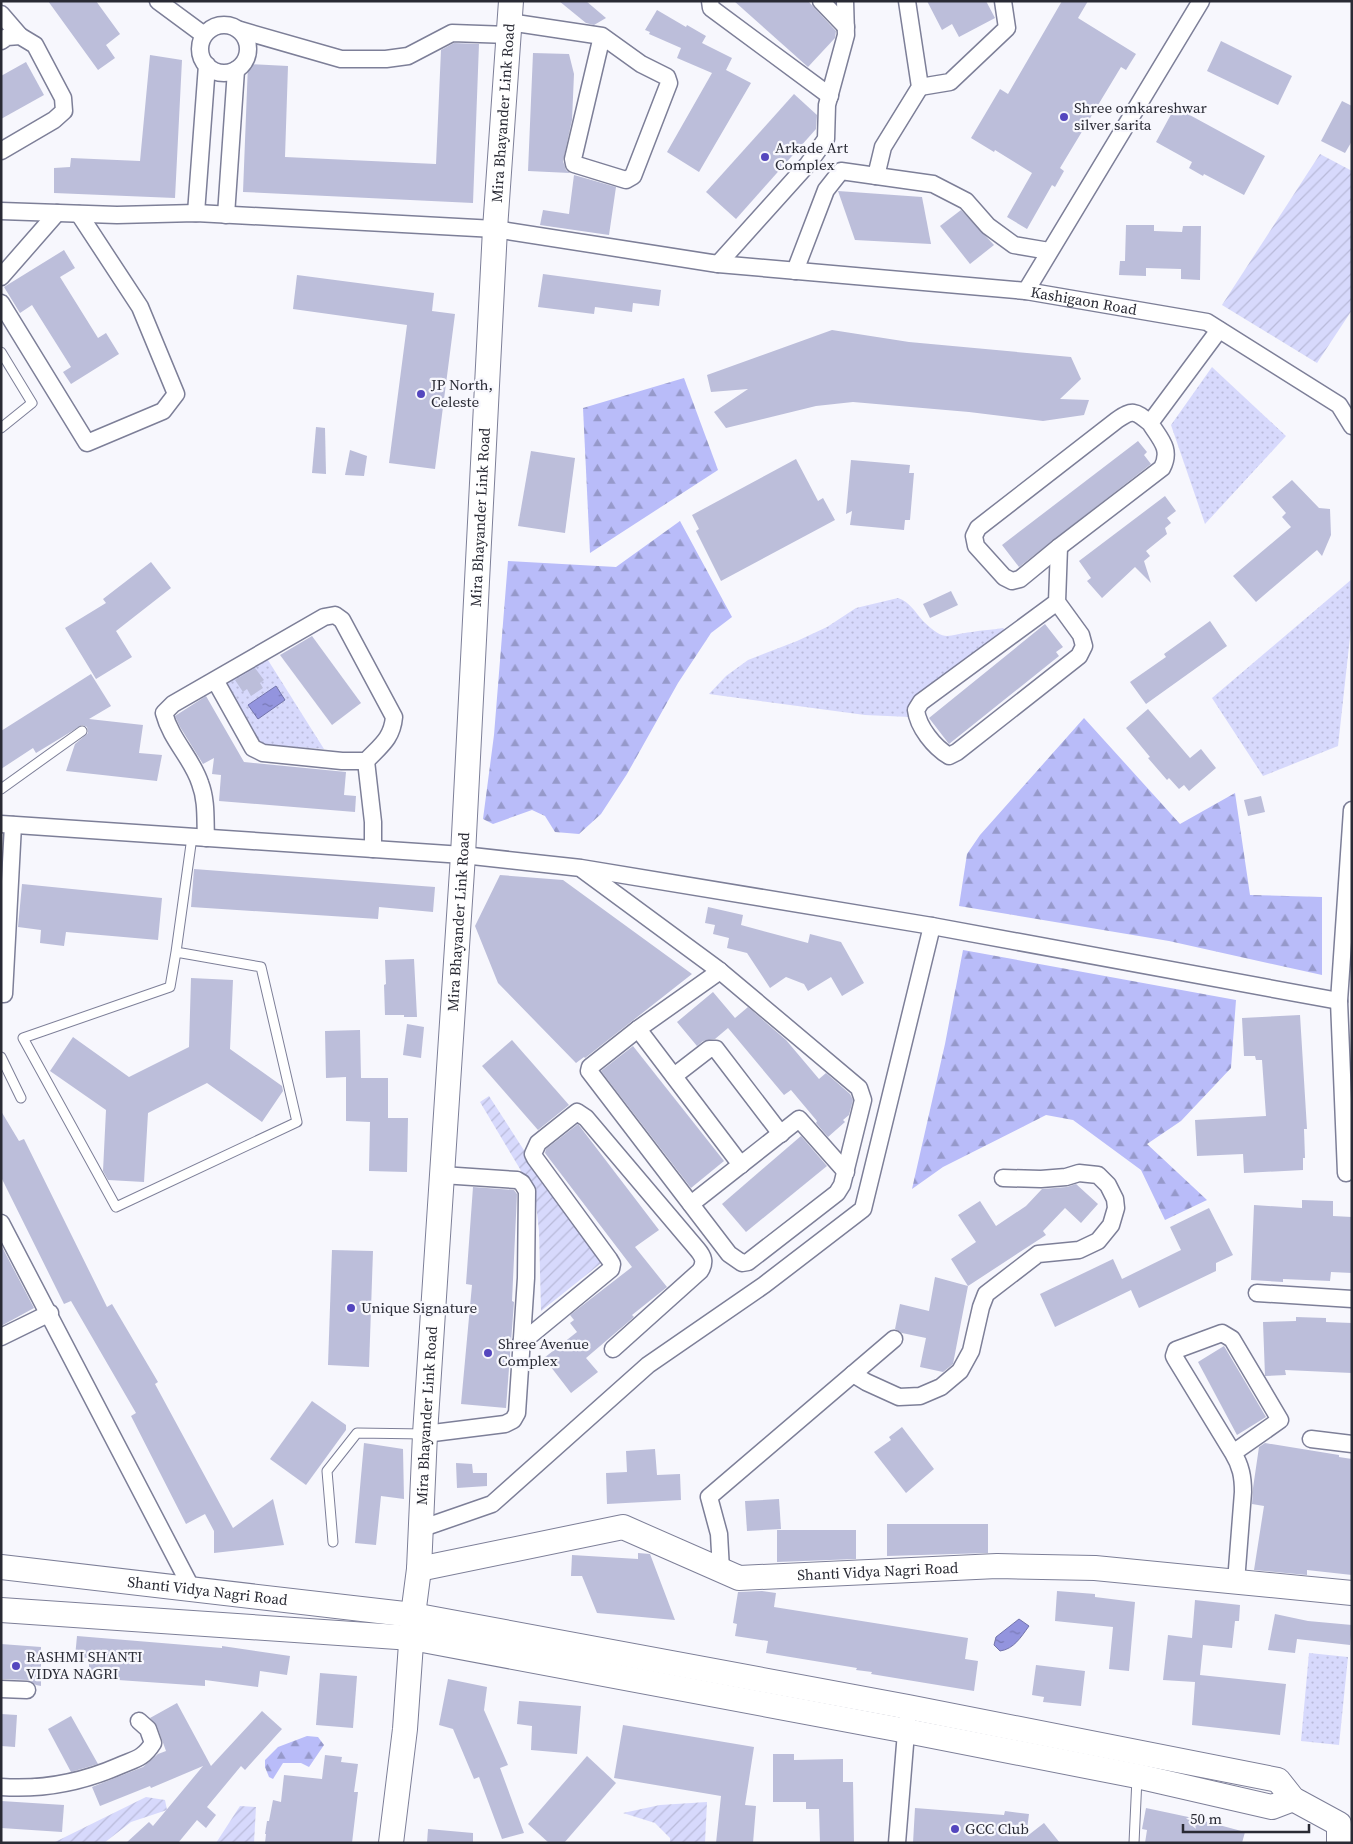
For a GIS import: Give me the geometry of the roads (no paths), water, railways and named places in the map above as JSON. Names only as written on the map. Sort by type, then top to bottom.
[{"type":"street","points":[[158,1],[204,35]]},
{"type":"street","points":[[710,1],[711,8],[830,96]]},
{"type":"street","points":[[821,1],[846,27]]},
{"type":"street","points":[[718,264],[808,164],[826,139],[827,105],[846,35],[845,1]]},
{"type":"street","points":[[876,176],[883,146],[920,87],[907,1]]},
{"type":"street","points":[[920,87],[950,82],[1007,28],[1003,1]]},
{"type":"street","name":"Kashigaon Road","points":[[1200,1],[1026,291],[1207,322],[1339,405],[1352,426]]},
{"type":"street","points":[[1,14],[20,36],[35,45],[63,98],[64,111],[54,120],[1,151]]},
{"type":"street","points":[[240,30],[248,43],[248,51],[242,65],[236,70],[228,72],[213,70],[207,65],[200,51],[201,42],[204,35],[210,29],[225,24],[341,59],[386,59],[408,56],[443,36],[510,19],[602,36],[641,64],[667,77],[669,83],[634,176],[626,180],[574,164],[573,159],[602,36]]},
{"type":"street","name":"Mira Bhayander Link Road","points":[[391,1843],[405,1730],[419,1569],[425,1434],[463,855],[495,229],[510,19]]},
{"type":"street","points":[[1,41],[7,37],[20,36]]},
{"type":"street","points":[[196,213],[207,65]]},
{"type":"street","points":[[226,216],[236,70]]},
{"type":"street","points":[[795,271],[826,190],[841,171],[933,184],[966,201],[988,226],[1014,245],[1049,251]]},
{"type":"street","points":[[1,211],[117,215],[196,213],[495,229],[718,264],[1026,291]]},
{"type":"street","points":[[1,277],[57,213]]},
{"type":"street","points":[[1,303],[88,442],[163,411],[171,402],[176,394],[140,308],[79,214]]},
{"type":"street","points":[[1150,423],[1219,330]]},
{"type":"street","points":[[1128,412],[1137,413],[1150,423],[1166,448],[1167,458],[1162,468],[1059,547],[1020,580],[1012,581],[1004,577],[976,546],[974,536],[978,528],[1128,412]]},
{"type":"street","points":[[1057,602],[922,702],[916,710],[917,720],[941,751],[949,756],[957,752],[1079,656],[1084,646],[1081,635],[1057,602],[1059,547]]},
{"type":"street","points":[[199,837],[205,799],[200,782],[168,727],[164,713],[173,704],[324,617],[334,615],[342,620],[394,717],[393,729],[366,761],[342,761],[263,753],[253,748],[216,680]]},
{"type":"street","points":[[366,761],[373,849]]},
{"type":"street","points":[[1346,1173],[1339,1000],[1352,810]]},
{"type":"street","points":[[1,994],[4,994],[7,825],[463,855],[581,868],[932,926],[1339,1000]]},
{"type":"street","points":[[581,868],[720,971],[860,1088],[864,1100],[846,1172],[837,1193],[748,1262],[742,1263],[729,1254],[589,1070],[638,1028],[720,971]]},
{"type":"street","points":[[420,1529],[492,1504],[648,1365],[764,1285],[863,1209],[932,926]]},
{"type":"street","points":[[638,1028],[741,1165]]},
{"type":"street","points":[[674,1076],[710,1049],[716,1049],[781,1134]]},
{"type":"street","points":[[521,1344],[611,1269],[612,1264],[609,1259],[534,1158],[533,1154],[538,1142],[577,1112],[586,1118],[702,1255],[704,1261],[700,1271],[613,1349]]},
{"type":"street","points":[[691,1204],[799,1119],[846,1172]]},
{"type":"street","points":[[853,1374],[900,1398],[920,1396],[941,1387],[960,1370],[971,1351],[981,1307],[986,1294],[1038,1254],[1079,1250],[1098,1241],[1111,1225],[1116,1208],[1115,1199],[1108,1185],[1098,1175],[1088,1173],[1041,1179],[1003,1178]]},
{"type":"street","points":[[425,1434],[505,1424],[512,1420],[517,1413],[526,1278],[527,1192],[525,1187],[517,1180],[442,1175]]},
{"type":"street","points":[[1,1222],[192,1589]]},
{"type":"street","points":[[1258,1293],[1352,1298]]},
{"type":"street","points":[[1,1337],[50,1313]]},
{"type":"street","points":[[1232,1453],[1280,1420],[1232,1339],[1230,1336],[1222,1333],[1176,1350],[1174,1356],[1232,1453],[1239,1464],[1243,1478],[1236,1582]]},
{"type":"street","points":[[721,1570],[719,1534],[709,1497],[894,1339]]},
{"type":"street","points":[[1312,1439],[1352,1444]]},
{"type":"street","name":"Shanti Vidya Nagri Road","points":[[419,1569],[623,1527],[739,1578],[997,1566],[1095,1568],[1352,1593]]},
{"type":"street","name":"Shanti Vidya Nagri Road","points":[[1,1567],[192,1589],[413,1627]]},
{"type":"street","name":"Shanti Vidya Nagri Road","points":[[1,1610],[413,1627]]},
{"type":"street","points":[[413,1627],[518,1646],[618,1653],[908,1707],[1278,1780],[1283,1803]]},
{"type":"street","points":[[518,1646],[616,1676],[1283,1803],[1343,1831]]},
{"type":"street","points":[[616,1676],[618,1653]]},
{"type":"street","points":[[1,1689],[27,1690]]},
{"type":"street","points":[[897,1843],[908,1707]]},
{"type":"street","points":[[1,1787],[41,1788],[92,1778],[146,1755],[153,1743],[148,1729],[139,1721]]},
{"type":"lane","points":[[1,352],[32,403],[1,428]]},
{"type":"lane","points":[[1,789],[82,731]]},
{"type":"lane","points":[[176,952],[261,967],[296,1122],[116,1207],[23,1038],[170,987],[176,952],[199,837]]},
{"type":"lane","points":[[1,1057],[21,1098]]},
{"type":"lane","points":[[333,1542],[327,1471],[357,1433],[425,1434]]},
{"type":"lane","points":[[1134,1843],[1137,1776]]},
{"type":"water","points":[[276,686],[285,700],[258,719],[248,705]]},
{"type":"water","points":[[1019,1619],[1029,1626],[1013,1645],[1000,1651],[994,1645],[996,1637]]},
{"type":"place","name":"Shree omkareshwar silver sarita","points":[[1064,117]]},
{"type":"place","name":"Arkade Art Complex","points":[[765,157]]},
{"type":"place","name":"JP North, Celeste","points":[[421,394]]},
{"type":"place","name":"Unique Signature","points":[[351,1308]]},
{"type":"place","name":"Shree Avenue Complex","points":[[488,1353]]},
{"type":"place","name":"RASHMI SHANTI VIDYA NAGRI","points":[[16,1666]]},
{"type":"place","name":"GCC Club","points":[[955,1829]]}]
